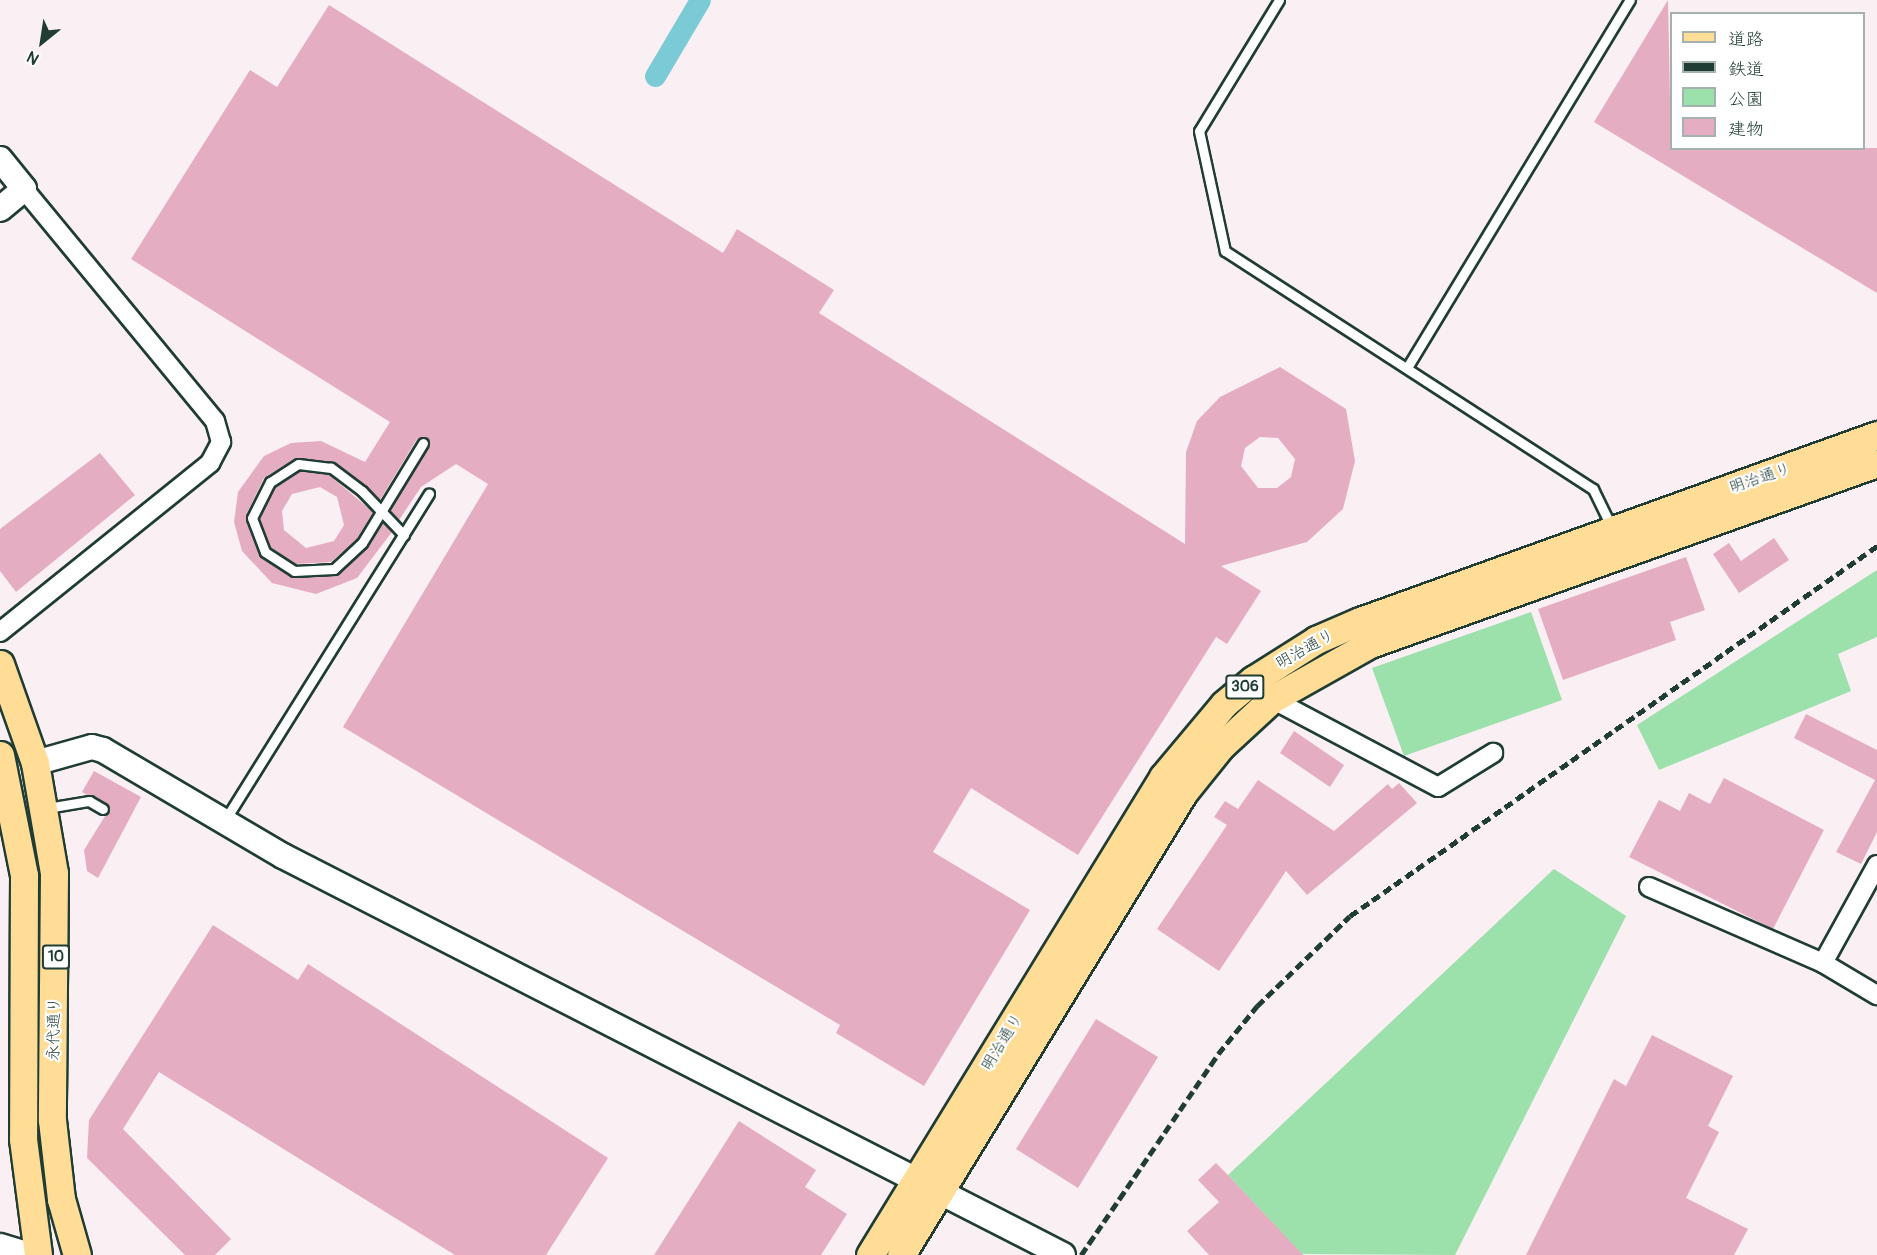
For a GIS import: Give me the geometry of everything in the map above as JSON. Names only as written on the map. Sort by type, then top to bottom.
[{"type":"main road","name":"明治通り","points":[[901,1255],[930,1186],[1163,777],[1224,704],[1316,640],[1877,435]]},
{"type":"main road","name":"明治通り","points":[[870,1255],[930,1186],[1184,792],[1221,746],[1272,699],[1370,644],[1622,556],[1877,463]]},
{"type":"main road","name":"永代通り","points":[[0,663],[35,763],[44,808],[57,926],[54,1154],[77,1255]]},
{"type":"main road","name":"永代通り","points":[[0,755],[24,875],[23,1140],[38,1255]]},
{"type":"street","points":[[0,159],[215,422],[221,442],[210,464],[0,632]]},
{"type":"street","points":[[0,209],[24,189]]},
{"type":"street","points":[[1272,699],[1438,787],[1493,753]]},
{"type":"street","points":[[35,763],[92,747],[103,750],[224,822],[1063,1255]]},
{"type":"street","points":[[1823,963],[1877,865]]},
{"type":"street","points":[[1649,886],[1823,963],[1877,995]]},
{"type":"street","points":[[0,1246],[30,1255]]},
{"type":"lane","points":[[1279,0],[1199,131],[1225,251],[1408,366],[1593,489],[1622,556]]},
{"type":"lane","points":[[1408,366],[1629,0]]},
{"type":"lane","points":[[404,535],[383,513],[376,505],[362,490],[331,468],[298,464],[270,482],[252,518],[266,552],[294,571],[334,569],[362,543],[380,513],[386,503],[393,493],[423,443]]},
{"type":"lane","points":[[224,822],[429,494]]},
{"type":"lane","points":[[44,808],[89,801],[103,809]]},
{"type":"green space","points":[[1877,570],[1877,637],[1838,654],[1851,691],[1659,770],[1637,725]]},
{"type":"green space","points":[[1531,612],[1562,700],[1404,756],[1372,668]]},
{"type":"green space","points":[[1554,869],[1626,916],[1455,1255],[1301,1254],[1228,1175]]},
{"type":"building","points":[[1668,0],[1670,150],[1865,150],[1865,148],[1877,148],[1877,293],[1594,122]]},
{"type":"building","points":[[329,5],[723,253],[737,229],[834,290],[819,313],[1185,544],[1186,452],[1197,421],[1220,397],[1280,367],[1346,409],[1355,461],[1343,509],[1307,542],[1221,566],[1261,591],[1227,644],[1216,637],[1078,855],[971,788],[933,852],[1030,910],[924,1086],[836,1033],[840,1025],[343,727],[488,484],[456,464],[421,487],[399,520],[390,510],[429,447],[426,437],[417,439],[380,500],[335,462],[295,458],[264,478],[246,515],[261,558],[294,578],[334,576],[367,548],[383,522],[392,532],[357,578],[316,594],[272,583],[242,551],[234,522],[238,492],[264,456],[291,443],[321,441],[365,462],[390,422],[131,259],[250,70],[277,87]],"holes":[[[1260,437],[1278,438],[1295,459],[1291,477],[1277,488],[1258,488],[1241,466],[1245,448]]]},
{"type":"building","points":[[100,453],[135,495],[16,592],[0,571],[0,529]]},
{"type":"building","points":[[300,471],[328,474],[373,512],[357,539],[331,562],[296,564],[271,548],[259,518],[275,487]],"holes":[[[320,487],[337,497],[344,525],[334,541],[306,548],[284,530],[282,511],[292,494]]]},
{"type":"building","points":[[1774,538],[1789,560],[1739,593],[1713,554],[1729,543],[1741,561]]},
{"type":"building","points":[[1686,557],[1705,610],[1670,622],[1676,640],[1563,680],[1538,609]]},
{"type":"building","points":[[1806,714],[1877,750],[1877,832],[1861,864],[1836,852],[1875,780],[1794,738]]},
{"type":"building","points":[[1294,731],[1344,765],[1330,787],[1280,753]]},
{"type":"building","points":[[94,771],[141,797],[98,878],[87,871],[84,850],[110,808],[82,792]]},
{"type":"building","points":[[1724,778],[1824,830],[1773,929],[1629,857],[1659,800],[1680,811],[1689,793],[1710,804]]},
{"type":"building","points":[[1258,780],[1334,831],[1388,784],[1392,789],[1399,783],[1417,803],[1307,895],[1286,871],[1219,971],[1157,929],[1227,825],[1214,817],[1225,801],[1238,809]]},
{"type":"building","points":[[213,925],[298,980],[308,964],[608,1158],[546,1255],[455,1255],[159,1072],[123,1129],[231,1239],[215,1255],[185,1255],[87,1158],[89,1120]]},
{"type":"building","points":[[1096,1019],[1158,1057],[1078,1188],[1016,1149]]},
{"type":"building","points":[[1652,1035],[1733,1076],[1708,1126],[1719,1132],[1686,1198],[1748,1229],[1734,1255],[1526,1255],[1614,1079],[1626,1086]]},
{"type":"building","points":[[739,1121],[816,1170],[805,1187],[847,1214],[821,1255],[654,1255]]},
{"type":"building","points":[[1216,1163],[1303,1255],[1209,1255],[1187,1231],[1219,1202],[1198,1180]]},
{"type":"waterway","points":[[655,76],[700,0]]},
{"type":"railway","points":[[1081,1255],[1218,1054],[1257,1006],[1350,916],[1877,546]]}]
